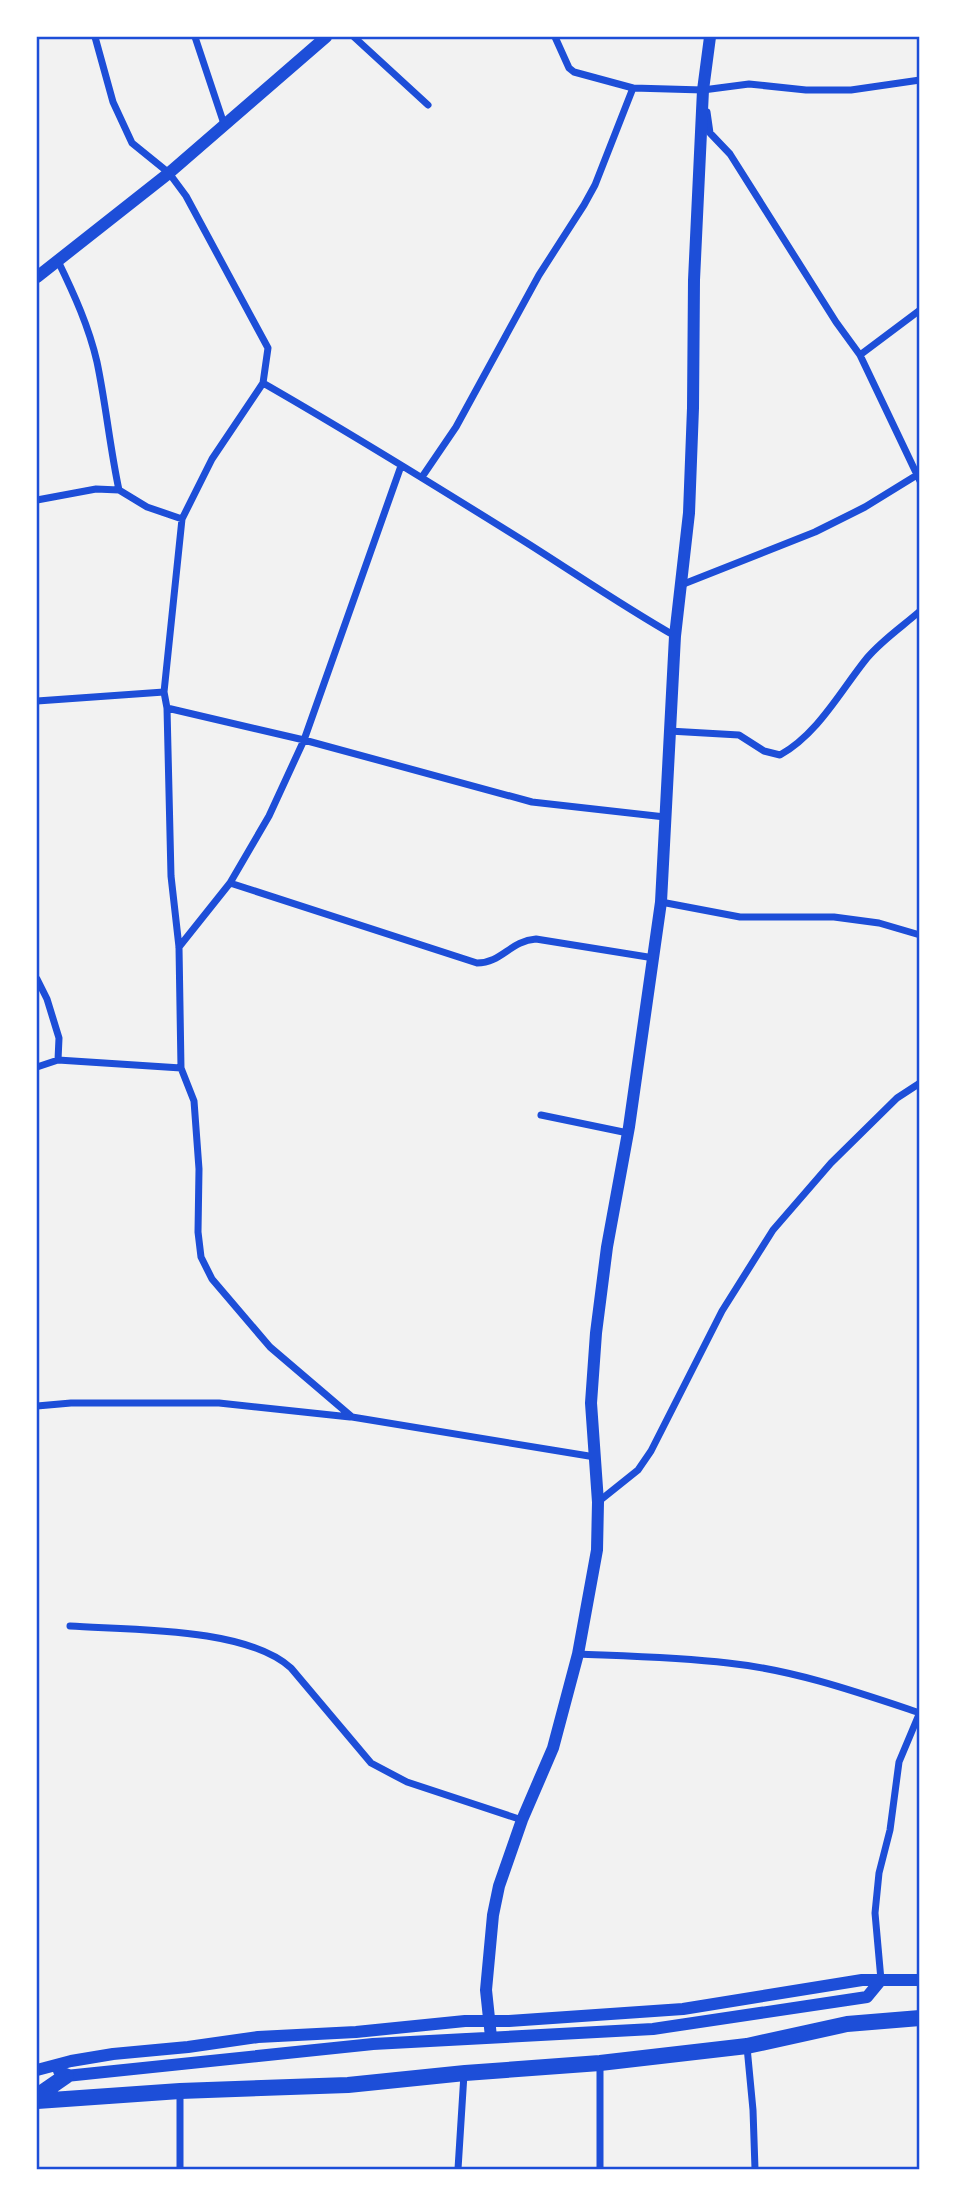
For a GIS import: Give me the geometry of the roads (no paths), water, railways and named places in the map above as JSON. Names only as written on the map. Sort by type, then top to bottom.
[{"type":"main road","points":[[37,2098],[348,2085],[600,2063],[747,2046],[847,2024],[920,2018]]},
{"type":"main road","points":[[37,2098],[64,2070]]},
{"type":"street","points":[[95,37],[113,102],[132,143],[169,173],[186,196],[268,348],[263,383],[212,458],[182,519],[164,692],[167,708],[171,876],[179,947],[181,1068],[194,1101],[201,1257],[212,1279],[270,1346],[352,1417]]},
{"type":"street","points":[[195,37],[224,124]]},
{"type":"street","points":[[37,278],[169,173],[326,37]]},
{"type":"street","points":[[354,37],[428,105]]},
{"type":"street","points":[[555,37],[569,68],[574,72],[633,88],[703,90],[749,84],[806,90],[851,90],[920,80]]},
{"type":"street","points":[[491,2036],[486,1990],[493,1915],[499,1886],[522,1820],[553,1748],[578,1654],[597,1550],[598,1502],[591,1403],[596,1333],[661,902],[675,636],[689,513],[694,281],[703,90],[710,37]]},
{"type":"street","points":[[422,477],[456,427],[540,275],[595,185],[633,88]]},
{"type":"street","points":[[680,585],[815,532],[919,478],[860,355],[836,322],[730,154],[710,133],[703,90]]},
{"type":"street","points":[[58,261],[80,307],[97,362],[119,490]]},
{"type":"street","points":[[860,355],[920,310]]},
{"type":"street","points":[[263,383],[363,440],[632,612],[675,636]]},
{"type":"street","points":[[179,947],[230,883],[269,816],[304,740],[401,466]]},
{"type":"street","points":[[37,500],[96,489],[119,490],[147,507],[182,519]]},
{"type":"street","points":[[669,731],[739,735],[764,751],[780,755],[794,748],[830,708],[869,656],[920,611]]},
{"type":"street","points":[[37,701],[164,692]]},
{"type":"street","points":[[167,708],[304,740],[532,802],[665,817]]},
{"type":"street","points":[[230,883],[477,963],[496,960],[516,944],[536,939],[654,958]]},
{"type":"street","points":[[661,902],[740,917],[845,918],[879,923],[920,935]]},
{"type":"street","points":[[37,979],[47,999],[59,1038],[58,1060]]},
{"type":"street","points":[[37,1067],[58,1060],[181,1068]]},
{"type":"street","points":[[598,1502],[638,1470],[651,1451],[722,1311],[774,1230],[840,1154],[897,1098],[920,1083]]},
{"type":"street","points":[[541,1115],[628,1133]]},
{"type":"street","points":[[37,1406],[71,1403],[219,1403],[352,1417],[595,1457]]},
{"type":"street","points":[[70,1626],[211,1635],[251,1646],[282,1659],[371,1763],[407,1782],[522,1820]]},
{"type":"street","points":[[37,2070],[491,2036],[653,2029],[867,1997],[881,1980],[875,1913],[879,1873],[890,1829],[899,1762],[920,1713],[805,1677],[729,1663],[578,1654]]},
{"type":"street","points":[[64,2070],[113,2054],[258,2037],[683,2009],[821,1986],[881,1980],[920,1980]]},
{"type":"street","points":[[747,2046],[753,2110],[754,2169]]},
{"type":"street","points":[[600,2063],[600,2169]]},
{"type":"street","points":[[458,2169],[464,2073]]},
{"type":"street","points":[[180,2091],[180,2169]]}]
